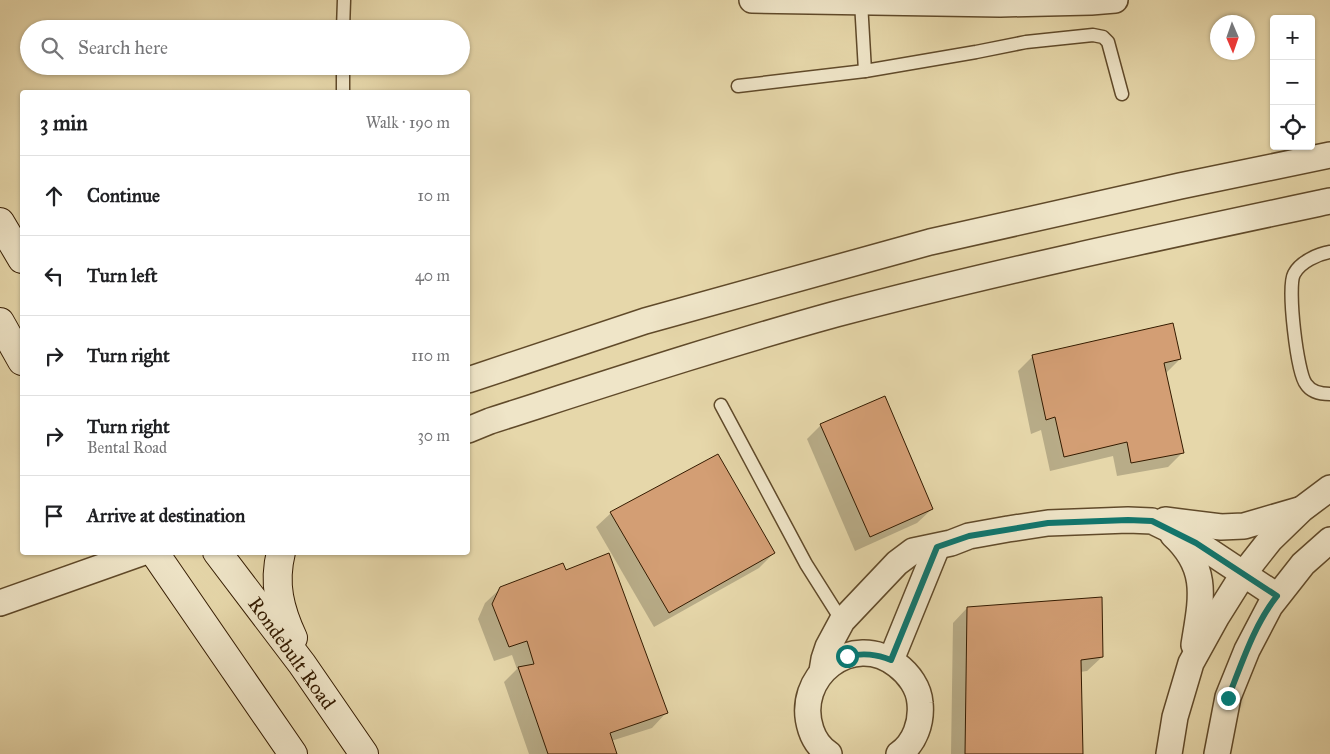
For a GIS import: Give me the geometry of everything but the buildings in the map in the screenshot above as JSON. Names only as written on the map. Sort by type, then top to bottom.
[{"type":"main road","points":[[0,222],[20,256]]},
{"type":"main road","points":[[0,322],[20,357]]},
{"type":"main road","points":[[156,555],[293,754]]},
{"type":"main road","name":"Rondebult Road","points":[[219,555],[302,664],[364,754]]},
{"type":"main road","points":[[281,555],[278,595],[286,624],[302,664]]},
{"type":"street","points":[[752,0],[1000,4],[1115,0]]},
{"type":"street","points":[[470,379],[645,321],[930,242],[1180,186],[1330,155]]},
{"type":"street","points":[[470,429],[490,421],[659,367],[835,315],[970,281],[1330,201]]},
{"type":"street","points":[[1191,662],[1244,573],[1270,540],[1302,509],[1330,488]]},
{"type":"street","points":[[822,671],[828,647],[842,621],[897,563],[913,552],[937,547],[969,536],[1048,523],[1128,520],[1157,523],[1170,520],[1221,527],[1244,526],[1302,509]]},
{"type":"street","points":[[1157,523],[1196,543],[1277,596]]},
{"type":"street","points":[[1157,523],[1179,540],[1191,557],[1198,572],[1201,588],[1191,662],[1175,717],[1168,754]]},
{"type":"street","points":[[1217,754],[1228,698],[1246,650],[1277,596],[1303,564],[1330,540]]},
{"type":"street","points":[[891,660],[937,547]]},
{"type":"street","points":[[0,602],[135,555]]},
{"type":"street","points":[[829,754],[824,751],[814,737],[808,720],[807,703],[812,686],[822,671],[834,662],[847,656],[862,654],[877,655],[891,660],[905,671],[915,685],[920,702],[920,720],[914,736],[899,754]]},
{"type":"lane","points":[[344,0],[344,20]]},
{"type":"lane","points":[[861,2],[865,71]]},
{"type":"lane","points":[[738,86],[865,71],[1026,42],[1093,35],[1103,37],[1108,42],[1122,94]]},
{"type":"lane","points":[[343,75],[343,90]]},
{"type":"lane","points":[[1330,252],[1320,254],[1306,262],[1294,273],[1291,309],[1301,373],[1305,383],[1312,390],[1330,394]]},
{"type":"lane","points":[[721,405],[806,564],[842,621]]},
{"type":"route","points":[[847,656],[877,655],[891,660],[937,547],[969,536],[1048,523],[1152,521],[1162,524],[1196,543],[1277,596],[1246,650],[1228,698]]}]
